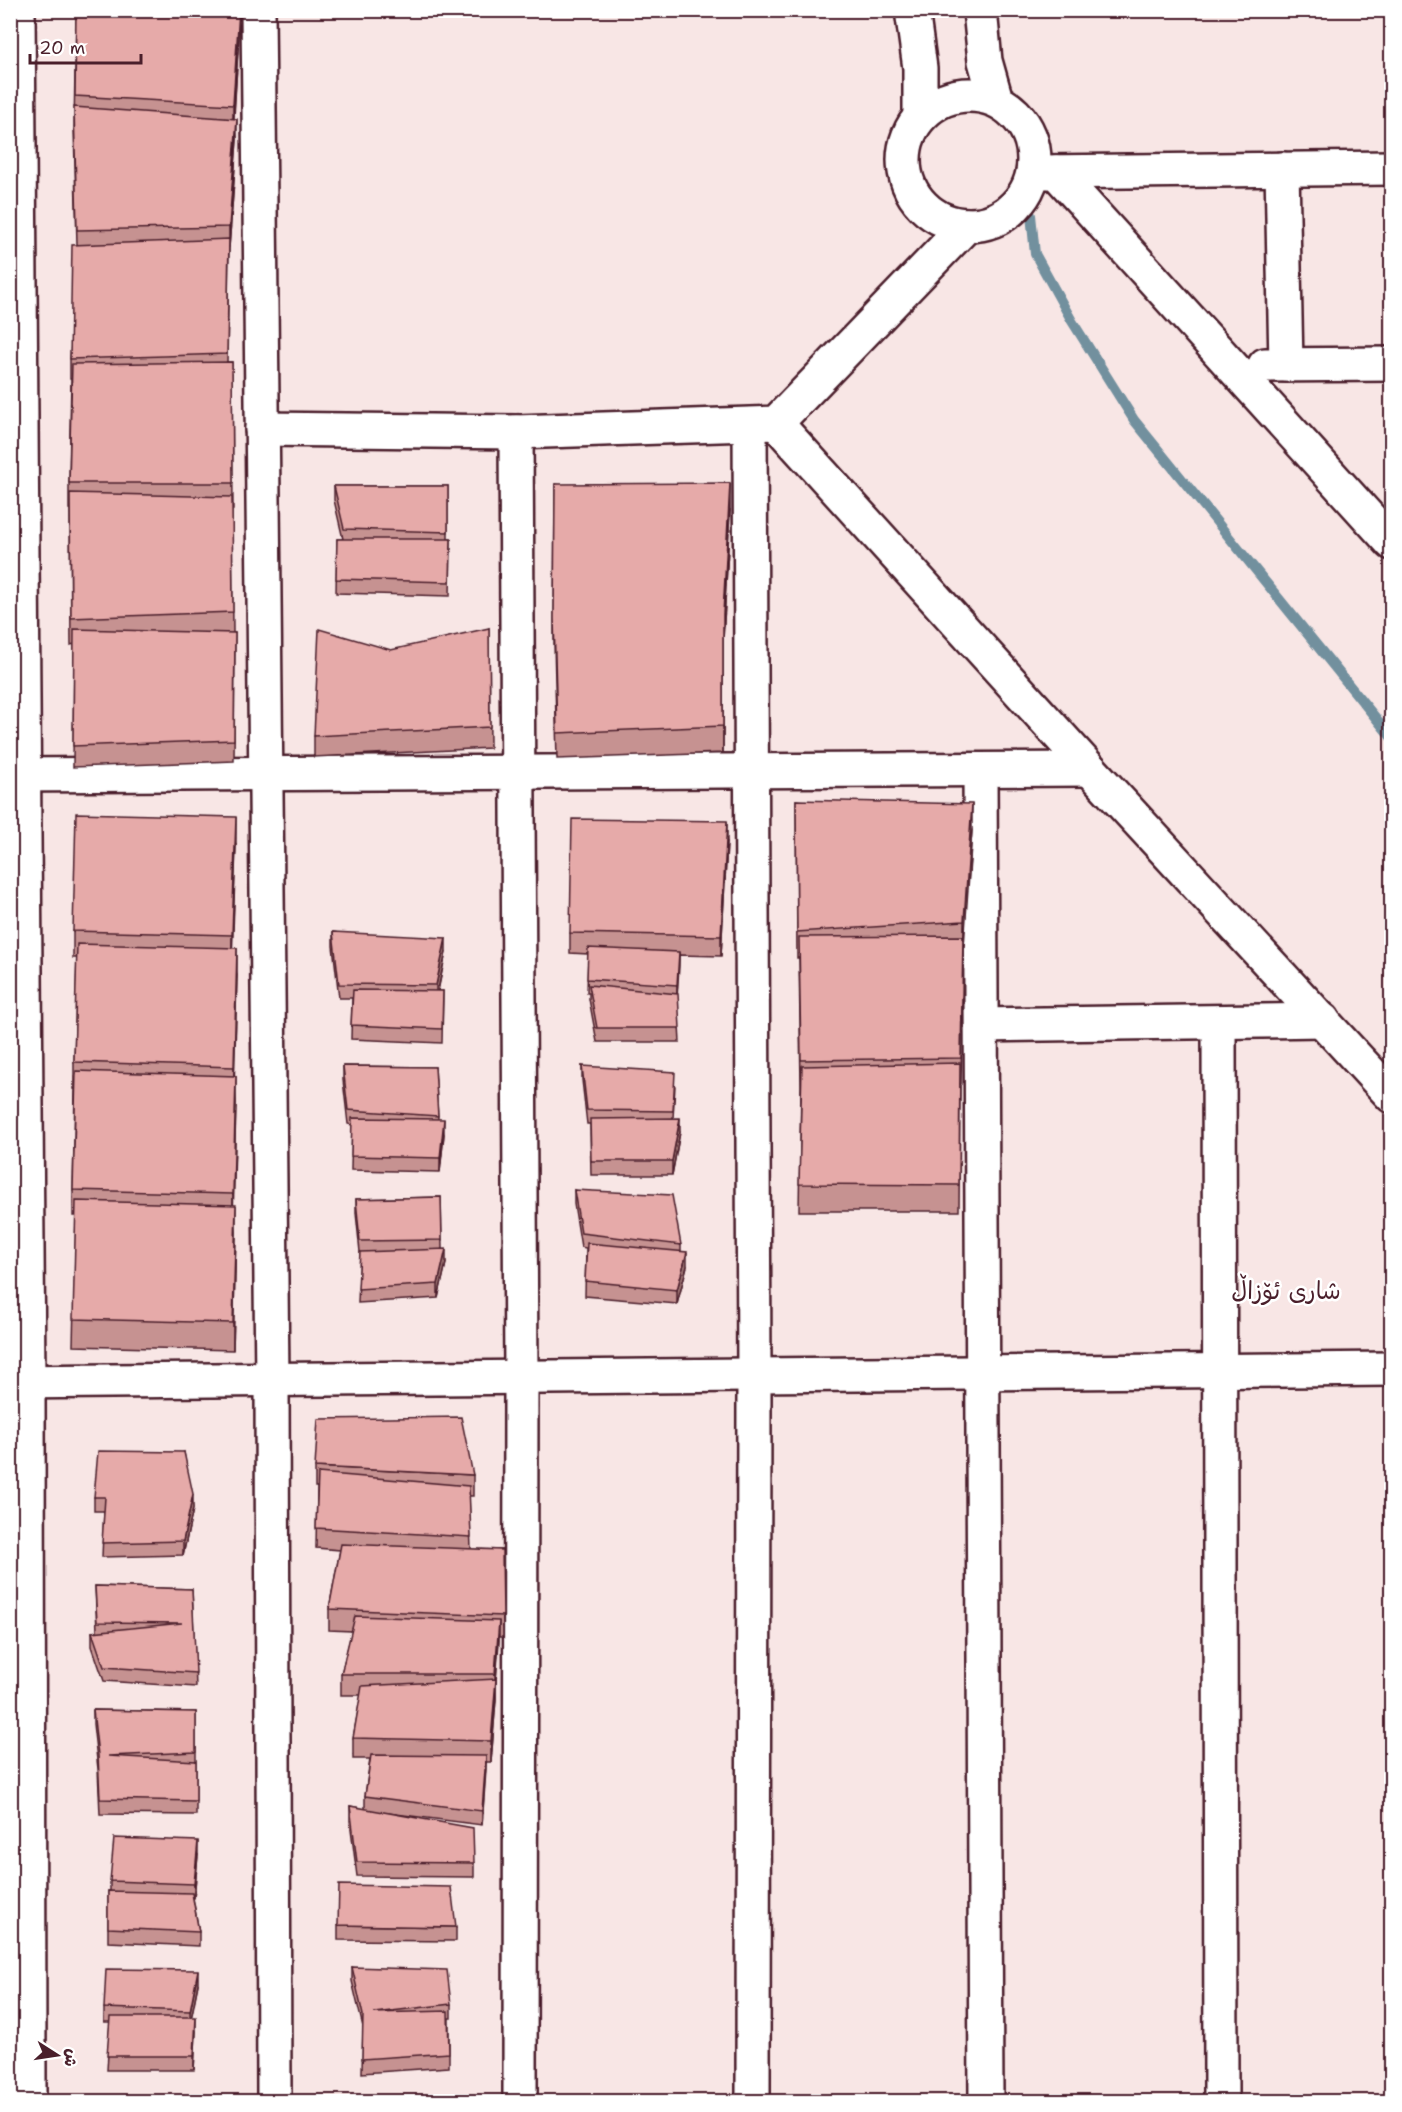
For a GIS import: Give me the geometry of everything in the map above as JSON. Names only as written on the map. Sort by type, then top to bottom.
[{"type":"street","points":[[18,10],[19,1382],[29,2102]]},
{"type":"street","points":[[258,10],[272,1380],[274,2102]]},
{"type":"street","points":[[912,10],[920,68],[920,116]]},
{"type":"street","points":[[980,10],[985,61],[996,100]]},
{"type":"street","points":[[1392,168],[1044,172],[1016,205],[1002,216],[985,223],[967,225],[943,220],[922,206],[909,186],[903,162],[907,138],[920,116],[933,105],[963,94],[980,95],[996,100],[1010,109],[1023,123],[1031,138],[1034,155],[1044,172],[1231,365],[1392,543]]},
{"type":"street","points":[[1282,169],[1286,365]]},
{"type":"street","points":[[262,429],[516,432],[763,424],[967,225]]},
{"type":"street","points":[[1231,365],[1392,364]]},
{"type":"street","points":[[763,424],[1090,769],[1392,1096]]},
{"type":"street","points":[[753,2102],[754,1376],[751,771],[763,424]]},
{"type":"street","points":[[516,432],[521,1378],[520,2102]]},
{"type":"street","points":[[17,775],[1090,769]]},
{"type":"street","points":[[980,770],[986,2102]]},
{"type":"street","points":[[982,1025],[1323,1020]]},
{"type":"street","points":[[1219,1022],[1221,2102]]},
{"type":"street","points":[[19,1382],[1392,1369]]},
{"type":"building","points":[[76,10],[239,10],[233,105],[75,96]]},
{"type":"building","points":[[74,107],[237,119],[229,227],[77,230]]},
{"type":"building","points":[[229,239],[227,354],[70,359],[72,245]]},
{"type":"building","points":[[232,362],[233,483],[69,483],[72,364]]},
{"type":"building","points":[[730,483],[723,614],[723,726],[557,733],[554,618],[555,484]]},
{"type":"building","points":[[334,486],[448,486],[448,532],[344,529]]},
{"type":"building","points":[[70,493],[232,497],[233,612],[71,618]]},
{"type":"building","points":[[337,539],[451,539],[450,582],[336,579]]},
{"type":"building","points":[[489,628],[490,727],[314,736],[319,629],[391,650]]},
{"type":"building","points":[[74,629],[235,633],[234,740],[73,746]]},
{"type":"building","points":[[796,800],[972,804],[964,921],[797,932]]},
{"type":"building","points":[[76,813],[236,817],[232,935],[73,931]]},
{"type":"building","points":[[572,819],[727,821],[721,936],[570,933]]},
{"type":"building","points":[[333,932],[446,938],[436,985],[339,984]]},
{"type":"building","points":[[963,936],[961,1058],[801,1060],[799,937]]},
{"type":"building","points":[[77,944],[237,948],[234,1067],[74,1062]]},
{"type":"building","points":[[588,948],[679,952],[677,985],[587,979]]},
{"type":"building","points":[[589,985],[678,994],[680,1028],[597,1028]]},
{"type":"building","points":[[353,990],[443,991],[442,1029],[351,1025]]},
{"type":"building","points":[[960,1063],[959,1185],[799,1184],[802,1066]]},
{"type":"building","points":[[343,1066],[435,1067],[438,1116],[348,1110]]},
{"type":"building","points":[[582,1066],[675,1072],[673,1111],[587,1110]]},
{"type":"building","points":[[76,1071],[236,1076],[233,1194],[73,1190]]},
{"type":"building","points":[[352,1118],[444,1119],[440,1158],[351,1156]]},
{"type":"building","points":[[680,1118],[672,1161],[591,1161],[590,1119]]},
{"type":"building","points":[[574,1190],[672,1195],[681,1245],[581,1233]]},
{"type":"building","points":[[441,1197],[442,1240],[360,1241],[356,1199]]},
{"type":"building","points":[[76,1201],[236,1205],[233,1323],[73,1319]]},
{"type":"building","points":[[587,1243],[687,1252],[677,1290],[585,1281]]},
{"type":"building","points":[[446,1249],[438,1284],[358,1289],[360,1252]]},
{"type":"building","points":[[461,1417],[473,1475],[315,1467],[318,1419]]},
{"type":"building","points":[[98,1451],[184,1452],[193,1494],[183,1541],[102,1543],[105,1497],[94,1497]]},
{"type":"building","points":[[318,1473],[469,1486],[471,1537],[316,1528]]},
{"type":"building","points":[[341,1544],[502,1550],[503,1616],[329,1609]]},
{"type":"building","points":[[95,1586],[192,1589],[196,1673],[104,1667],[92,1632],[182,1623],[97,1622]]},
{"type":"building","points":[[355,1616],[499,1621],[495,1674],[341,1674]]},
{"type":"building","points":[[496,1679],[491,1741],[353,1738],[362,1686]]},
{"type":"building","points":[[93,1710],[196,1712],[196,1752],[108,1756],[196,1761],[196,1801],[100,1799]]},
{"type":"building","points":[[371,1755],[486,1756],[482,1811],[365,1796]]},
{"type":"building","points":[[350,1806],[473,1828],[474,1863],[357,1862]]},
{"type":"building","points":[[114,1838],[198,1841],[194,1884],[110,1881]]},
{"type":"building","points":[[339,1885],[451,1887],[456,1927],[338,1925]]},
{"type":"building","points":[[108,1891],[192,1893],[199,1932],[108,1928]]},
{"type":"building","points":[[352,1967],[447,1970],[451,2004],[374,2013],[448,2011],[449,2053],[362,2059],[363,2015]]},
{"type":"building","points":[[106,1969],[198,1970],[190,2011],[104,2008]]},
{"type":"building","points":[[110,2017],[196,2017],[194,2056],[107,2056]]},
{"type":"building","points":[[449,2098],[450,2102],[360,2102]]},
{"type":"waterway","points":[[1031,215],[1035,254],[1072,321],[1134,420],[1392,738]]},
{"type":"district","name":"شاری ئۆزاڵ","points":[[1286,1291]]}]
